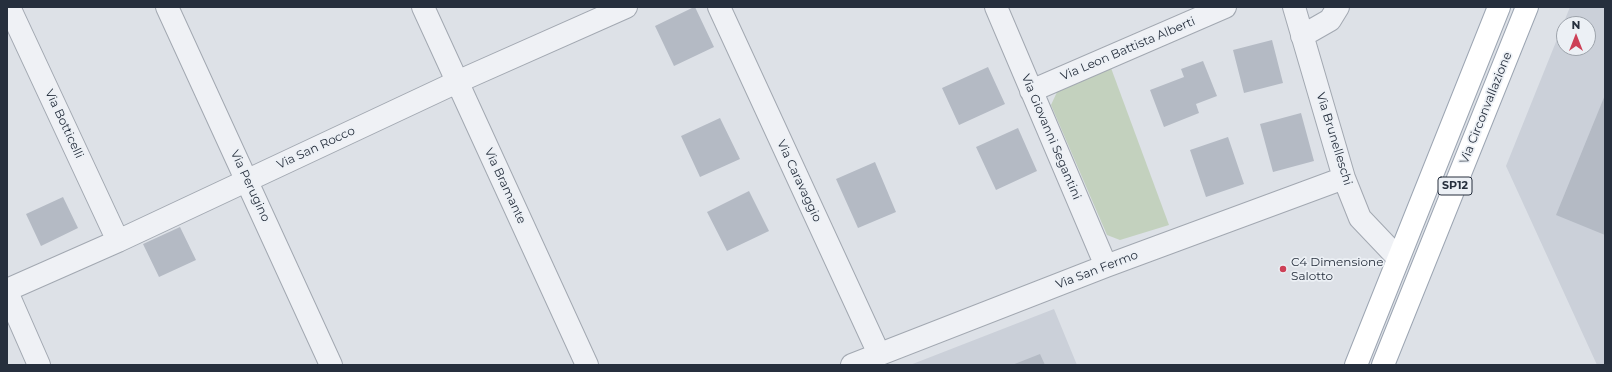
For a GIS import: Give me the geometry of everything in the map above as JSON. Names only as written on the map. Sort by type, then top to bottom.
[{"type":"main road","name":"SP12","points":[[1356,365],[1499,7]]},
{"type":"main road","name":"Via Circonvallazione","points":[[1383,365],[1527,7]]},
{"type":"street","name":"Via Botticelli","points":[[9,7],[118,241]]},
{"type":"street","name":"Via Perugino","points":[[167,7],[331,365]]},
{"type":"street","name":"Via Bramante","points":[[423,7],[587,365]]},
{"type":"street","name":"Via San Rocco","points":[[7,291],[118,241],[457,82],[626,7]]},
{"type":"street","name":"Via Caravaggio","points":[[718,7],[879,354]]},
{"type":"street","name":"Via Giovanni Segantini","points":[[996,7],[1106,266]]},
{"type":"street","name":"Via Leon Battista Alberti","points":[[1032,91],[1225,7]]},
{"type":"street","name":"Via Brunelleschi","points":[[1294,7],[1344,178],[1360,218],[1398,258]]},
{"type":"street","points":[[1302,36],[1330,20],[1338,7]]},
{"type":"street","name":"Via San Fermo","points":[[852,365],[1106,266],[1344,178]]},
{"type":"street","points":[[7,291],[39,365]]},
{"type":"shaded area","points":[[1570,7],[1605,7],[1605,365],[1597,365],[1506,166],[1556,42],[1556,56],[1596,56],[1596,16],[1566,16]]},
{"type":"shaded area","points":[[1054,309],[1077,365],[910,365]]},
{"type":"green space","points":[[1111,68],[1169,225],[1120,240],[1107,235],[1051,105],[1057,92]]},
{"type":"building","points":[[694,7],[714,47],[674,66],[655,26]]},
{"type":"building","points":[[1272,40],[1283,83],[1244,93],[1233,50]]},
{"type":"building","points":[[1203,61],[1217,96],[1196,104],[1199,113],[1164,127],[1150,90],[1184,77],[1181,69]]},
{"type":"building","points":[[988,67],[1005,104],[959,125],[942,88]]},
{"type":"building","points":[[1605,95],[1605,235],[1556,215]]},
{"type":"building","points":[[1301,113],[1314,161],[1273,172],[1260,124]]},
{"type":"building","points":[[720,118],[740,159],[700,177],[681,136]]},
{"type":"building","points":[[1018,128],[1037,171],[996,190],[976,147]]},
{"type":"building","points":[[1228,137],[1244,184],[1206,197],[1190,150]]},
{"type":"building","points":[[875,162],[896,212],[858,228],[836,179]]},
{"type":"building","points":[[749,191],[769,231],[727,251],[707,212]]},
{"type":"building","points":[[63,197],[78,228],[41,246],[26,214]]},
{"type":"building","points":[[180,227],[196,260],[159,277],[143,244]]},
{"type":"building","points":[[1040,354],[1045,365],[1012,365]]},
{"type":"place","name":"C4 Dimensione Salotto","points":[[1283,269]]}]
